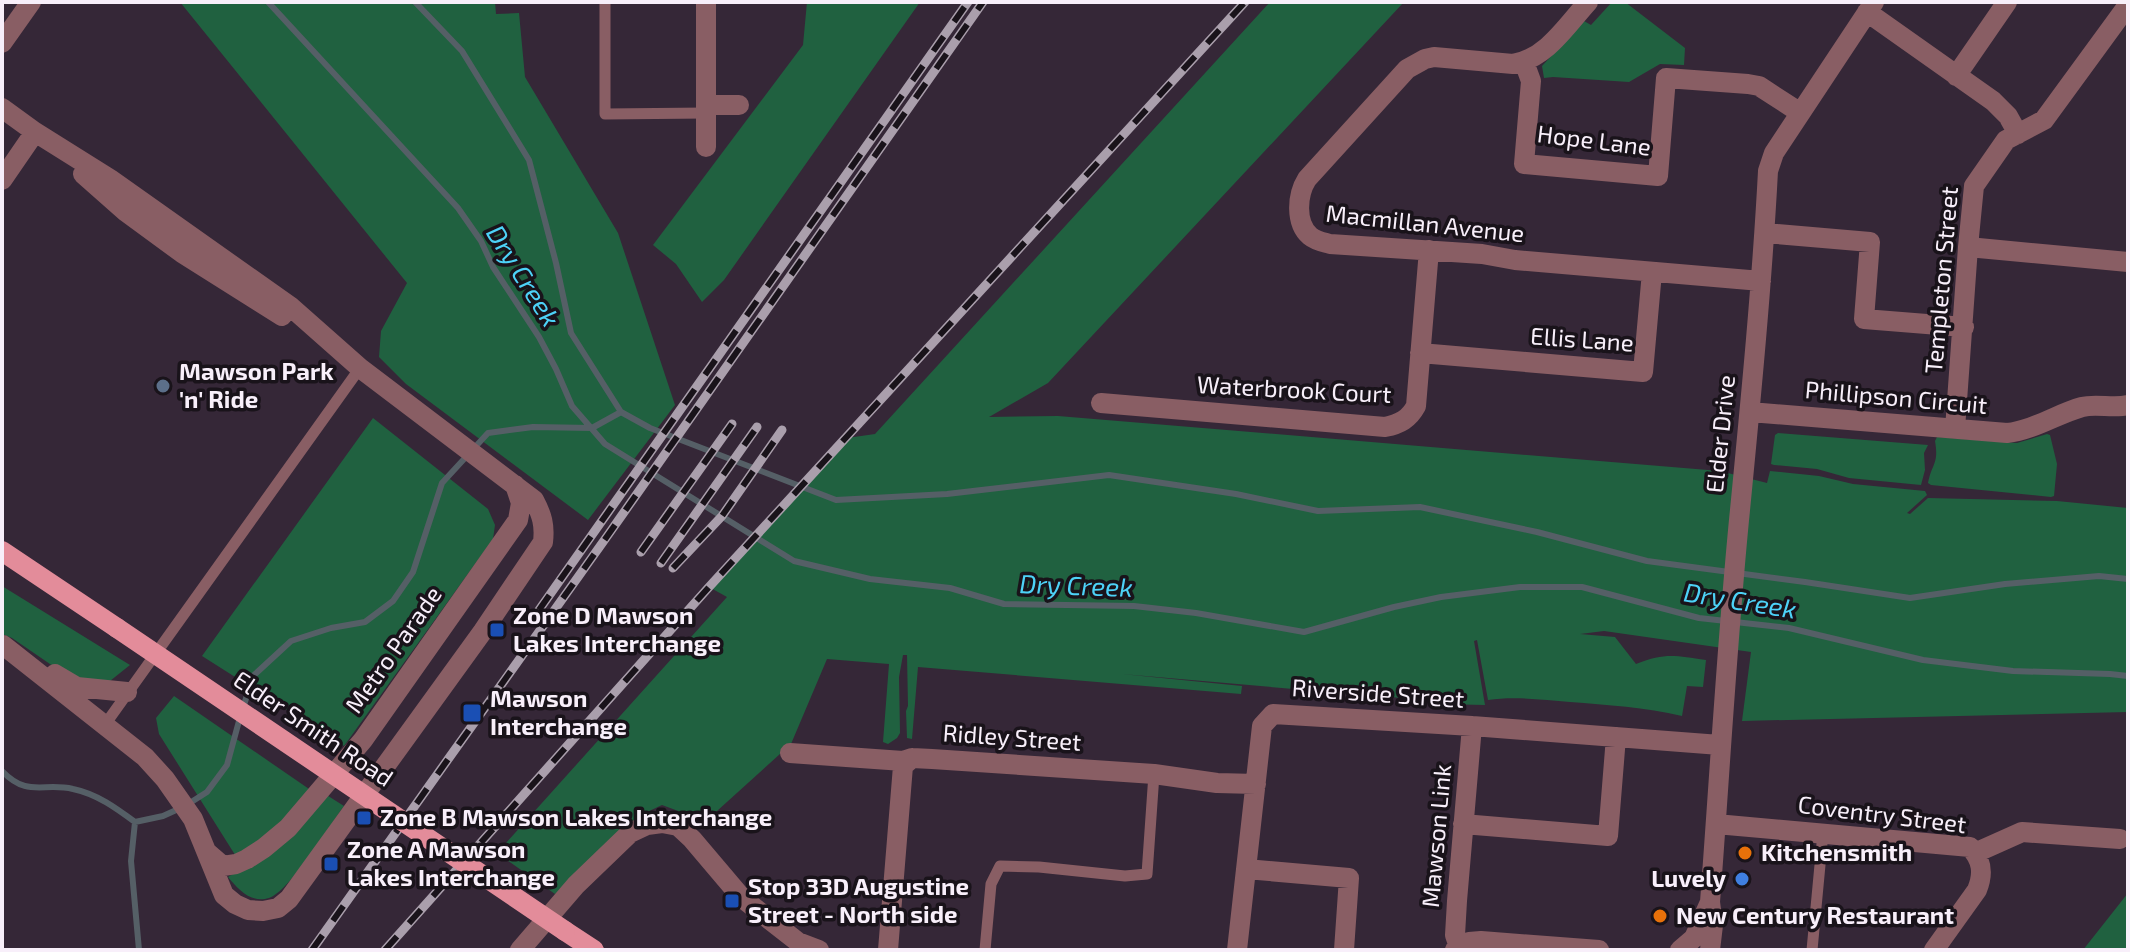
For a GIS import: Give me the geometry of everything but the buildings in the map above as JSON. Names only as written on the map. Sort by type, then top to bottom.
[{"type":"main road","name":"Elder Smith Road","points":[[2,551],[594,950]]},
{"type":"street","points":[[2,43],[31,2]]},
{"type":"street","points":[[706,2],[706,147]]},
{"type":"street","points":[[1524,62],[1542,52],[1588,2]]},
{"type":"street","points":[[1956,76],[2007,2]]},
{"type":"street","name":"Templeton Street","points":[[1955,429],[1972,194],[1977,179],[2006,140],[2044,120],[2123,5]]},
{"type":"street","points":[[1870,7],[1956,76],[1993,101],[2008,116],[2018,134]]},
{"type":"street","name":"Elder Drive","points":[[1710,950],[1720,745],[1768,171],[1774,153],[1799,112],[1870,7]]},
{"type":"street","name":"Macmillan Avenue","points":[[1524,62],[1513,64],[1434,57],[1417,63],[1400,76],[1303,185],[1300,192],[1301,224],[1309,236],[1330,244],[1482,254],[1515,260],[1761,281]]},
{"type":"street","name":"Hope Lane","points":[[1524,62],[1531,81],[1524,164],[1658,176],[1666,78],[1759,86],[1799,112]]},
{"type":"street","points":[[706,109],[739,105]]},
{"type":"street","points":[[2,108],[110,179],[279,298],[360,368],[534,500],[542,515],[544,529],[543,542],[483,631],[289,899],[278,908],[248,910],[224,895],[193,819],[165,779],[128,742],[2,645]]},
{"type":"street","points":[[2,180],[35,132]]},
{"type":"street","points":[[1765,233],[1870,242],[1864,319],[1964,327]]},
{"type":"street","points":[[1968,247],[2128,262]]},
{"type":"street","name":"Waterbrook Court","points":[[1101,403],[1385,427],[1404,421],[1416,406],[1429,250]]},
{"type":"street","name":"Ellis Lane","points":[[1420,353],[1643,372],[1652,272]]},
{"type":"street","name":"Phillipson Circuit","points":[[1750,412],[2015,432],[2084,407],[2117,408],[2128,405]]},
{"type":"street","name":"Metro Parade","points":[[208,853],[223,866],[236,864],[264,848],[288,828],[363,740],[518,520],[521,503],[515,485]]},
{"type":"street","points":[[2,645],[77,687],[127,692]]},
{"type":"street","name":"Riverside Street","points":[[1237,950],[1262,726],[1273,714],[1720,745]]},
{"type":"street","name":"Mawson Link","points":[[1458,949],[1455,924],[1472,726]]},
{"type":"street","points":[[1463,824],[1608,836],[1616,737]]},
{"type":"street","points":[[790,753],[903,761],[912,758]]},
{"type":"street","name":"Ridley Street","points":[[888,950],[903,766],[912,758],[1256,784]]},
{"type":"street","points":[[520,950],[576,885],[630,833],[647,825],[662,823],[678,826],[692,839],[742,898],[798,942],[819,950]]},
{"type":"street","name":"Coventry Street","points":[[1716,824],[1970,847],[1978,856],[1981,879],[1977,890],[1934,950]]},
{"type":"street","points":[[1975,853],[2022,832],[2120,839]]},
{"type":"street","points":[[1246,869],[1349,878],[1344,950]]},
{"type":"street","name":"Elder Drive","points":[[1680,950],[1694,938],[1710,902]]},
{"type":"street","points":[[1458,949],[1469,942],[1481,941],[1599,950]]},
{"type":"lane","points":[[605,2],[605,114],[706,109]]},
{"type":"lane","points":[[104,726],[360,368]]},
{"type":"lane","points":[[985,950],[991,884],[1000,866],[1125,876],[1147,874],[1154,774]]},
{"type":"lane","points":[[1812,950],[1823,833]]},
{"type":"green space","points":[[180,2],[495,2],[496,14],[519,13],[525,77],[618,233],[675,405],[588,520],[406,384],[379,357],[381,331],[407,283]]},
{"type":"green space","points":[[807,2],[920,2],[724,280],[702,302],[676,264],[653,245],[803,45]]},
{"type":"green space","points":[[1270,2],[1404,2],[1048,383],[989,417],[1058,416],[1720,471],[1767,483],[1770,471],[1819,476],[1853,484],[1925,491],[1927,495],[1907,513],[1910,514],[1928,498],[2057,501],[2128,508],[2128,712],[1742,721],[1751,652],[1604,631],[1580,634],[1615,637],[1636,664],[1663,656],[1706,660],[1703,687],[1687,686],[1682,716],[1598,704],[1519,698],[1488,700],[1477,640],[1474,641],[1485,705],[1439,704],[1439,701],[1356,692],[1122,674],[1242,686],[1241,694],[918,667],[912,739],[907,738],[907,655],[903,655],[899,677],[900,733],[888,744],[883,742],[889,664],[827,659],[791,744],[717,811],[681,812],[662,805],[645,813],[555,894],[497,853],[727,597],[709,587],[847,438],[875,434]]},
{"type":"green space","points":[[1612,2],[1625,2],[1685,48],[1684,65],[1660,64],[1629,82],[1544,78],[1542,66],[1584,21],[1591,25]]},
{"type":"green space","points":[[373,418],[488,509],[495,525],[493,539],[344,746],[202,656]]},
{"type":"green space","points":[[1775,435],[1928,445],[1924,453],[1925,470],[1921,485],[1849,478],[1817,469],[1771,464]]},
{"type":"green space","points":[[2050,435],[2057,464],[2054,496],[1928,483],[1936,459],[1937,437],[2017,443]]},
{"type":"green space","points":[[2,586],[130,665],[110,681],[86,682],[66,675],[2,634]]},
{"type":"green space","points":[[174,696],[312,791],[277,832],[237,858],[159,734],[156,718]]},
{"type":"green space","points":[[325,794],[344,806],[309,857],[277,893],[269,898],[256,899],[228,877],[263,855]]},
{"type":"green space","points":[[2128,893],[2128,950],[2083,950]]},
{"type":"waterway","name":"Dry Creek","points":[[268,2],[458,208],[539,337],[572,406],[605,444],[794,561],[870,579],[950,588],[1004,604],[1134,606],[1196,613],[1304,632],[1441,597],[1520,587],[1582,587],[1699,618],[1789,628],[1923,660],[2013,671],[2128,676]]},
{"type":"waterway","name":"Dry Creek","points":[[415,2],[462,51],[529,160],[571,333],[621,412],[650,428],[836,500],[947,494],[1109,475],[1236,494],[1318,511],[1420,507],[1537,532],[1647,561],[1910,598],[2005,584],[2099,576],[2128,579]]},
{"type":"waterway","points":[[2,771],[28,787],[62,787],[90,794],[135,822],[163,816],[185,806],[207,792],[227,765],[253,676],[291,641],[331,628],[365,622],[393,601],[413,572],[442,483],[488,433],[533,427],[592,428],[621,412]]},
{"type":"waterway","points":[[135,822],[131,861],[139,950]]},
{"type":"railway","points":[[539,610],[968,2]]},
{"type":"railway","points":[[312,950],[983,2]]},
{"type":"railway","points":[[385,950],[709,587],[1245,2]]},
{"type":"railway","points":[[641,552],[732,424]]},
{"type":"railway","points":[[661,563],[757,427]]},
{"type":"railway","points":[[673,568],[722,516],[782,430]]},
{"type":"place","name":"Mawson Park 'n' Ride","points":[[163,386]]},
{"type":"place","name":"Zone D Mawson Lakes Interchange","points":[[497,630]]},
{"type":"place","name":"Mawson Interchange","points":[[472,713]]},
{"type":"place","name":"Zone B Mawson Lakes Interchange","points":[[364,818]]},
{"type":"place","name":"Kitchensmith","points":[[1745,853]]},
{"type":"place","name":"Zone A Mawson Lakes Interchange","points":[[331,864]]},
{"type":"place","name":"Luvely","points":[[1742,879]]},
{"type":"place","name":"Stop 33D Augustine Street - North side","points":[[732,901]]},
{"type":"place","name":"New Century Restaurant","points":[[1660,916]]}]
